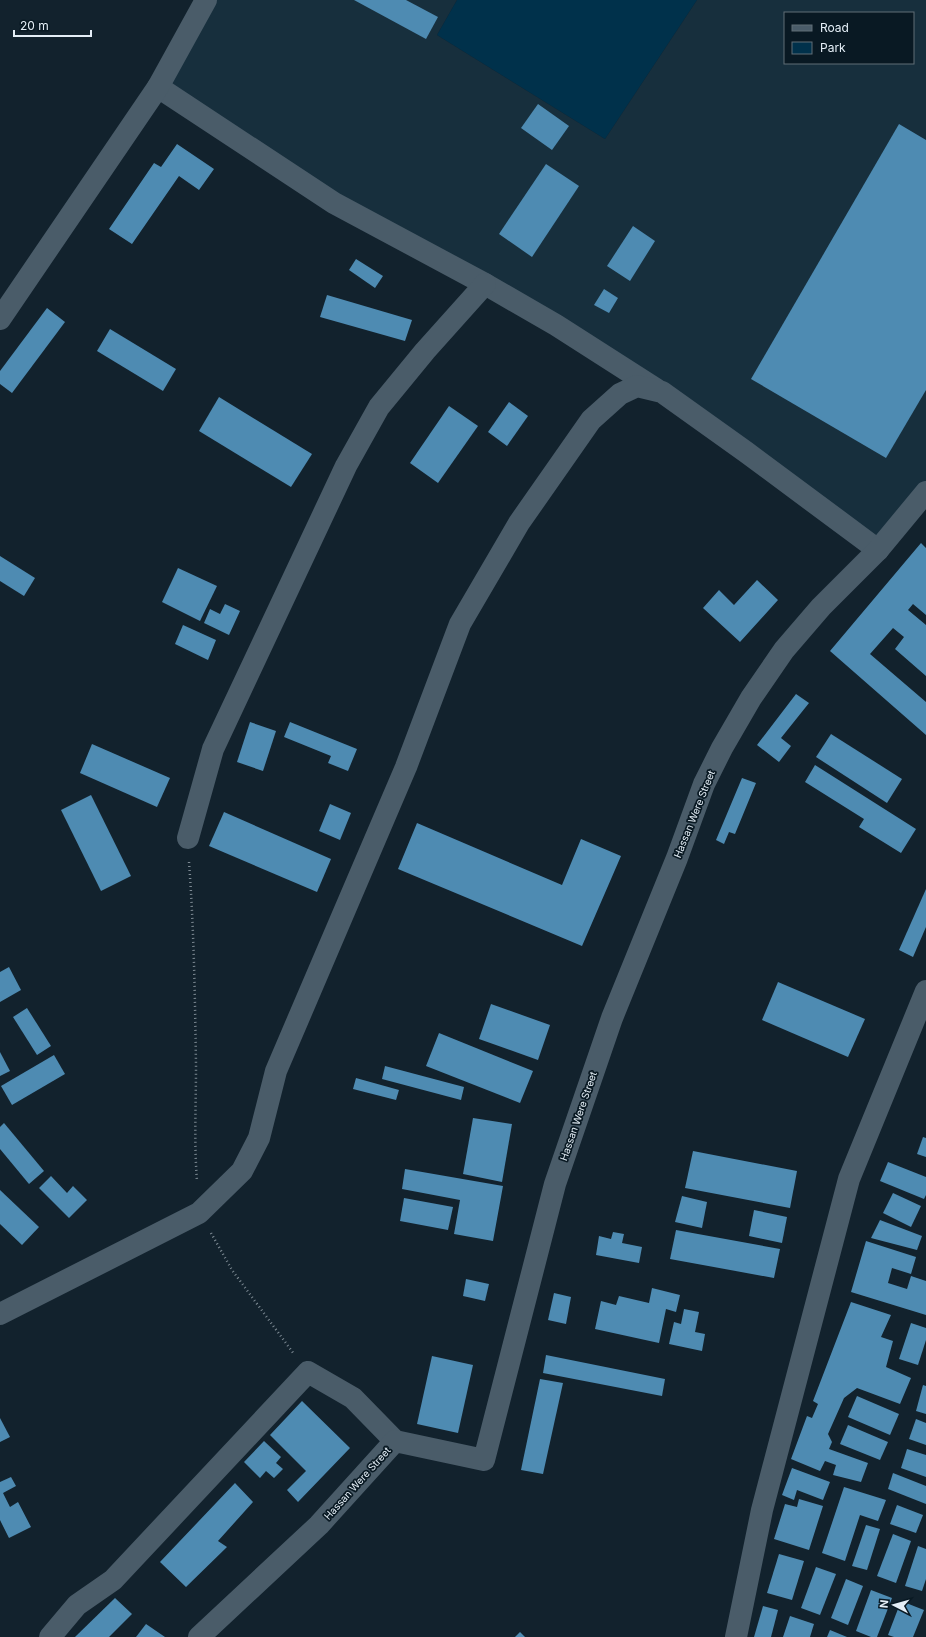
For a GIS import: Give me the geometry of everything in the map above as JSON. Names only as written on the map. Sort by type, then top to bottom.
[{"type":"street","points":[[0,319],[158,87],[206,0]]},
{"type":"street","points":[[158,87],[334,203],[485,284],[662,392],[878,550]]},
{"type":"street","points":[[188,838],[213,749],[346,466],[379,407],[425,351],[485,284]]},
{"type":"street","points":[[0,1314],[199,1213],[242,1171],[259,1138],[276,1071],[406,767],[460,624],[519,522],[591,420],[620,394],[638,386],[662,392]]},
{"type":"street","name":"Hassan Were Street","points":[[199,1637],[319,1525],[395,1441],[484,1460],[554,1184],[612,1018],[677,858],[704,784],[722,748],[751,698],[784,650],[821,607],[878,550],[926,492]]},
{"type":"street","points":[[736,1637],[762,1510],[849,1179],[926,991]]},
{"type":"street","points":[[50,1637],[77,1605],[113,1580],[308,1372],[353,1398],[395,1441]]},
{"type":"path","points":[[188,838],[192,899],[195,1034],[195,1153],[199,1213],[232,1270],[308,1372]]},
{"type":"shaded area","points":[[205,0],[457,0],[437,35],[605,139],[697,0],[926,0],[926,490],[876,550],[630,368],[154,88]]},
{"type":"green space","points":[[457,0],[697,0],[605,139],[437,35]]},
{"type":"building","points":[[354,0],[406,0],[438,17],[426,39]]},
{"type":"building","points":[[538,104],[569,126],[552,150],[521,128]]},
{"type":"building","points":[[899,124],[926,140],[926,390],[886,458],[751,379]]},
{"type":"building","points":[[177,144],[214,169],[199,190],[179,176],[132,244],[109,229],[154,163],[161,167]]},
{"type":"building","points":[[546,164],[579,186],[532,257],[499,234]]},
{"type":"building","points":[[633,226],[655,241],[630,281],[607,266]]},
{"type":"building","points":[[356,259],[383,276],[375,288],[349,270]]},
{"type":"building","points":[[604,289],[618,298],[609,313],[594,305]]},
{"type":"building","points":[[327,295],[412,320],[405,341],[320,317]]},
{"type":"building","points":[[47,308],[65,322],[12,393],[0,384],[0,371]]},
{"type":"building","points":[[110,329],[176,369],[163,391],[97,351]]},
{"type":"building","points":[[219,397],[312,454],[291,487],[199,431]]},
{"type":"building","points":[[509,402],[528,416],[507,446],[488,432]]},
{"type":"building","points":[[449,406],[478,426],[438,483],[410,463]]},
{"type":"building","points":[[921,543],[926,548],[926,615],[913,604],[908,610],[926,625],[926,676],[895,649],[904,637],[893,628],[870,654],[926,702],[926,735],[830,651]]},
{"type":"building","points":[[0,556],[35,578],[24,596],[0,581]]},
{"type":"building","points":[[178,568],[217,586],[200,621],[162,602]]},
{"type":"building","points":[[757,580],[778,600],[740,642],[703,608],[719,590],[734,605]]},
{"type":"building","points":[[225,604],[240,611],[229,635],[204,623],[210,609],[220,614]]},
{"type":"building","points":[[183,625],[216,640],[208,660],[175,644]]},
{"type":"building","points":[[796,694],[809,703],[781,738],[791,746],[779,762],[757,745]]},
{"type":"building","points":[[250,722],[276,731],[263,771],[237,762]]},
{"type":"building","points":[[290,722],[357,749],[348,771],[328,763],[331,756],[284,737]]},
{"type":"building","points":[[831,734],[902,779],[887,803],[816,757]]},
{"type":"building","points":[[92,744],[170,778],[157,807],[80,773]]},
{"type":"building","points":[[815,765],[916,829],[901,853],[859,827],[864,819],[805,782]]},
{"type":"building","points":[[742,778],[756,783],[735,834],[729,832],[724,844],[716,840]]},
{"type":"building","points":[[91,795],[131,876],[101,891],[61,810]]},
{"type":"building","points":[[330,804],[351,813],[340,840],[319,831]]},
{"type":"building","points":[[224,812],[331,859],[317,892],[209,846]]},
{"type":"building","points":[[417,823],[562,885],[581,839],[621,856],[582,946],[398,869]]},
{"type":"building","points":[[926,889],[926,927],[913,957],[899,950]]},
{"type":"building","points":[[9,967],[21,990],[0,1002],[0,972]]},
{"type":"building","points":[[778,982],[865,1019],[848,1057],[762,1020]]},
{"type":"building","points":[[491,1004],[550,1025],[538,1060],[479,1039]]},
{"type":"building","points":[[27,1008],[51,1046],[37,1055],[13,1017]]},
{"type":"building","points":[[439,1033],[533,1071],[520,1103],[426,1066]]},
{"type":"building","points":[[0,1052],[10,1071],[0,1076]]},
{"type":"building","points":[[54,1055],[65,1074],[12,1105],[1,1086]]},
{"type":"building","points":[[385,1066],[464,1087],[461,1100],[382,1079]]},
{"type":"building","points":[[356,1078],[399,1090],[396,1100],[353,1089]]},
{"type":"building","points":[[473,1118],[512,1124],[502,1182],[463,1174]]},
{"type":"building","points":[[4,1123],[44,1171],[29,1184],[0,1149],[0,1127]]},
{"type":"building","points":[[923,1137],[926,1138],[926,1157],[917,1154]]},
{"type":"building","points":[[693,1151],[797,1171],[790,1208],[685,1188]]},
{"type":"building","points":[[888,1162],[926,1177],[926,1195],[924,1199],[880,1181]]},
{"type":"building","points":[[405,1169],[503,1186],[493,1241],[454,1234],[460,1200],[402,1189]]},
{"type":"building","points":[[51,1176],[67,1193],[73,1186],[87,1200],[69,1218],[39,1188]]},
{"type":"building","points":[[0,1190],[39,1227],[22,1245],[0,1224]]},
{"type":"building","points":[[893,1193],[921,1206],[911,1227],[883,1213]]},
{"type":"building","points":[[682,1196],[707,1202],[702,1228],[675,1222]]},
{"type":"building","points":[[404,1198],[453,1207],[448,1230],[400,1221]]},
{"type":"building","points":[[754,1210],[787,1217],[782,1243],[749,1236]]},
{"type":"building","points":[[880,1220],[922,1236],[917,1250],[871,1238]]},
{"type":"building","points":[[676,1230],[780,1249],[774,1278],[670,1259]]},
{"type":"building","points":[[613,1232],[624,1234],[622,1243],[642,1247],[639,1263],[596,1255],[599,1236],[611,1239]]},
{"type":"building","points":[[866,1241],[916,1257],[911,1274],[892,1268],[888,1283],[907,1289],[911,1276],[926,1281],[926,1315],[851,1292]]},
{"type":"building","points":[[466,1279],[489,1284],[485,1301],[463,1296]]},
{"type":"building","points":[[652,1288],[680,1295],[676,1312],[666,1309],[659,1343],[595,1329],[601,1301],[616,1305],[619,1296],[649,1303]]},
{"type":"building","points":[[554,1293],[571,1297],[566,1324],[548,1320]]},
{"type":"building","points":[[851,1302],[891,1315],[881,1337],[893,1341],[886,1367],[911,1378],[900,1404],[857,1388],[844,1398],[828,1434],[832,1442],[829,1449],[868,1463],[861,1482],[833,1475],[836,1465],[825,1461],[820,1471],[791,1459],[807,1416],[812,1418],[818,1404],[813,1401]]},
{"type":"building","points":[[684,1309],[699,1312],[695,1332],[705,1334],[702,1351],[669,1344],[674,1322],[681,1324]]},
{"type":"building","points":[[911,1323],[926,1328],[926,1340],[918,1365],[899,1359]]},
{"type":"building","points":[[546,1355],[665,1379],[662,1396],[543,1373]]},
{"type":"building","points":[[432,1356],[473,1365],[458,1433],[417,1424]]},
{"type":"building","points":[[540,1379],[563,1383],[543,1474],[521,1470]]},
{"type":"building","points":[[923,1385],[926,1386],[926,1414],[916,1411]]},
{"type":"building","points":[[857,1396],[899,1414],[890,1435],[848,1417]]},
{"type":"building","points":[[302,1401],[350,1448],[298,1502],[287,1490],[306,1471],[270,1435]]},
{"type":"building","points":[[0,1418],[10,1437],[0,1442]]},
{"type":"building","points":[[916,1419],[926,1423],[926,1445],[909,1439]]},
{"type":"building","points":[[848,1425],[888,1442],[880,1460],[840,1444]]},
{"type":"building","points":[[264,1441],[281,1457],[276,1463],[283,1469],[274,1478],[266,1471],[260,1478],[244,1462]]},
{"type":"building","points":[[907,1449],[926,1455],[926,1477],[901,1468]]},
{"type":"building","points":[[792,1468],[830,1482],[823,1500],[797,1490],[794,1500],[782,1495]]},
{"type":"building","points":[[893,1473],[926,1486],[926,1504],[888,1489]]},
{"type":"building","points":[[11,1477],[16,1486],[3,1493],[10,1507],[18,1502],[31,1527],[9,1538],[0,1520],[0,1482]]},
{"type":"building","points":[[235,1483],[253,1502],[218,1541],[227,1547],[186,1587],[160,1562]]},
{"type":"building","points":[[844,1487],[886,1500],[878,1521],[860,1515],[845,1561],[822,1553]]},
{"type":"building","points":[[799,1499],[823,1506],[809,1550],[774,1539],[785,1504],[797,1507]]},
{"type":"building","points":[[897,1505],[923,1515],[916,1533],[890,1524]]},
{"type":"building","points":[[866,1525],[880,1529],[867,1570],[852,1566]]},
{"type":"building","points":[[893,1534],[911,1541],[896,1583],[877,1576]]},
{"type":"building","points":[[918,1546],[926,1549],[926,1579],[922,1591],[905,1586]]},
{"type":"building","points":[[779,1554],[804,1561],[792,1600],[767,1593]]},
{"type":"building","points":[[816,1567],[836,1574],[820,1615],[801,1608]]},
{"type":"building","points":[[846,1579],[863,1586],[848,1625],[831,1618]]},
{"type":"building","points":[[871,1590],[892,1598],[877,1637],[871,1637],[856,1631]]},
{"type":"building","points":[[115,1598],[132,1614],[109,1637],[75,1637]]},
{"type":"building","points":[[901,1601],[924,1610],[913,1637],[894,1637],[888,1635]]},
{"type":"building","points":[[763,1606],[778,1610],[771,1637],[754,1637]]},
{"type":"building","points":[[790,1616],[814,1624],[810,1637],[783,1637]]},
{"type":"building","points":[[146,1624],[165,1637],[136,1637]]},
{"type":"building","points":[[830,1630],[847,1637],[827,1637]]},
{"type":"building","points":[[520,1632],[525,1637],[515,1637]]}]
